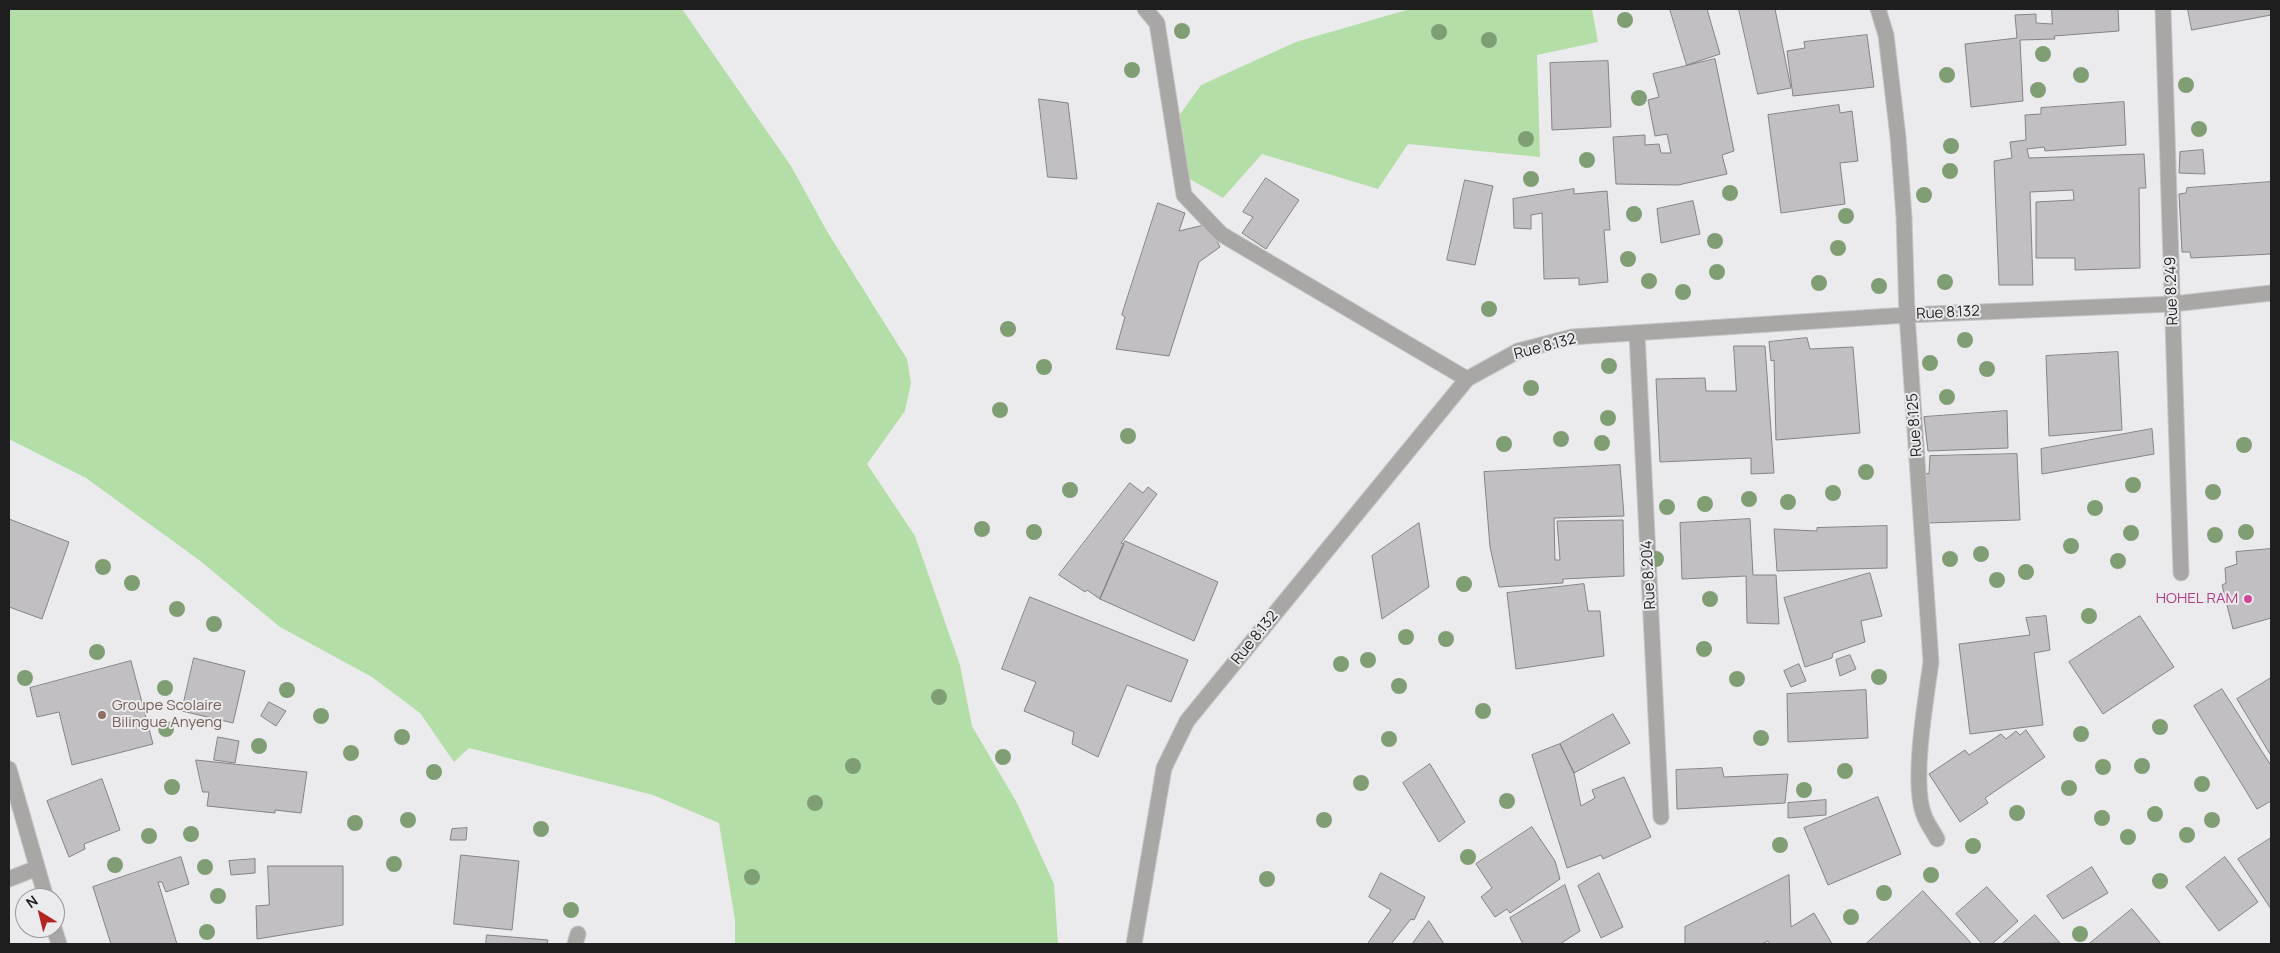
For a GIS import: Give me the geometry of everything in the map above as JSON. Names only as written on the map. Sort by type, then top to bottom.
[{"type":"street","points":[[1145,9],[1157,23],[1184,196],[1221,234],[1467,378]]},
{"type":"street","name":"Rue 8.125","points":[[1878,9],[1886,35],[1898,138],[1904,217],[1907,315],[1931,662],[1924,712],[1919,781],[1923,815],[1937,839]]},
{"type":"street","name":"Rue 8.249","points":[[2162,9],[2173,304],[2180,573]]},
{"type":"street","name":"Rue 8.132","points":[[1134,944],[1164,768],[1187,721],[1467,378],[1518,351],[1572,337],[1907,315],[2173,304],[2271,294]]},
{"type":"street","name":"Rue 8.204","points":[[1637,334],[1661,817]]},
{"type":"street","points":[[9,769],[43,888]]},
{"type":"street","points":[[9,879],[37,868]]},
{"type":"green space","points":[[9,9],[682,9],[791,166],[828,233],[907,359],[911,383],[905,411],[867,464],[915,536],[960,665],[972,726],[1017,803],[1054,884],[1058,944],[735,944],[735,920],[719,823],[653,795],[469,748],[454,762],[420,713],[372,677],[280,627],[199,560],[86,478],[9,439]]},
{"type":"green space","points":[[1410,9],[1592,9],[1598,42],[1537,55],[1540,157],[1408,144],[1378,189],[1262,154],[1223,198],[1188,178],[1178,117],[1201,85],[1296,42]]},
{"type":"building","points":[[1670,9],[1707,9],[1720,54],[1687,65]]},
{"type":"building","points":[[1739,9],[1775,9],[1791,88],[1758,94]]},
{"type":"building","points":[[2052,9],[2118,9],[2119,31],[2054,36],[2055,39],[2020,40],[2023,101],[1971,107],[1965,44],[2017,38],[2015,15],[2036,14],[2036,23],[2052,24]]},
{"type":"building","points":[[2188,9],[2271,9],[2271,15],[2192,30]]},
{"type":"building","points":[[1867,35],[1874,87],[1793,96],[1787,51],[1805,48],[1804,42]]},
{"type":"building","points":[[1715,59],[1734,151],[1722,155],[1727,174],[1678,185],[1616,184],[1613,137],[1645,135],[1645,145],[1659,144],[1661,153],[1671,153],[1667,134],[1655,136],[1648,100],[1659,97],[1653,74]]},
{"type":"building","points":[[1608,61],[1611,127],[1552,130],[1550,63]]},
{"type":"building","points":[[1039,99],[1068,103],[1077,179],[1048,177]]},
{"type":"building","points":[[2124,102],[2126,145],[2045,151],[2044,147],[2027,149],[2029,158],[2144,154],[2146,188],[2139,188],[2140,268],[2075,270],[2075,258],[2036,258],[2036,202],[2074,200],[2073,190],[2030,192],[2033,285],[1999,285],[1994,161],[2012,158],[2010,142],[2026,140],[2025,115],[2041,114],[2041,108]]},
{"type":"building","points":[[1839,105],[1840,113],[1852,111],[1858,161],[1840,163],[1845,204],[1781,213],[1768,115]]},
{"type":"building","points":[[2203,150],[2205,174],[2179,173],[2180,152]]},
{"type":"building","points":[[1266,178],[1299,200],[1266,249],[1242,233],[1253,217],[1243,212]]},
{"type":"building","points":[[1465,180],[1493,186],[1475,265],[1447,260]]},
{"type":"building","points":[[2271,182],[2271,254],[2191,258],[2190,252],[2182,252],[2179,194],[2186,193],[2187,188]]},
{"type":"building","points":[[1574,189],[1574,194],[1607,191],[1610,230],[1604,230],[1608,282],[1579,285],[1579,278],[1544,279],[1542,213],[1531,215],[1531,229],[1514,228],[1513,199]]},
{"type":"building","points":[[1693,201],[1700,234],[1661,243],[1657,209]]},
{"type":"building","points":[[1158,203],[1185,213],[1179,231],[1208,224],[1220,247],[1199,262],[1169,356],[1116,349],[1125,317],[1122,315]]},
{"type":"building","points":[[1807,338],[1810,349],[1853,347],[1860,433],[1776,440],[1774,360],[1771,361],[1769,342]]},
{"type":"building","points":[[1734,346],[1765,346],[1774,473],[1751,474],[1751,458],[1660,462],[1656,379],[1705,378],[1706,391],[1736,391]]},
{"type":"building","points":[[2118,352],[2122,430],[2049,436],[2046,356]]},
{"type":"building","points":[[2007,411],[2008,448],[1928,451],[1924,417]]},
{"type":"building","points":[[2152,429],[2154,454],[2042,474],[2041,449]]},
{"type":"building","points":[[2017,454],[2020,520],[1927,523],[1925,473],[1929,474],[1930,456]]},
{"type":"building","points":[[1620,465],[1624,516],[1554,518],[1555,560],[1560,560],[1557,521],[1623,520],[1624,576],[1563,579],[1563,583],[1499,587],[1490,547],[1484,472]]},
{"type":"building","points":[[1130,483],[1143,493],[1148,487],[1157,494],[1121,543],[1124,544],[1100,599],[1087,590],[1085,592],[1059,575]]},
{"type":"building","points":[[9,519],[69,542],[42,619],[9,607]]},
{"type":"building","points":[[1750,519],[1753,575],[1776,575],[1779,624],[1747,623],[1746,576],[1682,579],[1680,523]]},
{"type":"building","points":[[1419,523],[1429,587],[1382,619],[1372,556]]},
{"type":"building","points":[[1887,526],[1887,568],[1777,571],[1774,529],[1817,531],[1817,528]]},
{"type":"building","points":[[1125,541],[1218,582],[1194,641],[1100,599]]},
{"type":"building","name":"HOHEL RAM","points":[[2271,549],[2271,618],[2233,629],[2222,585],[2226,583],[2225,568],[2237,564],[2236,552]]},
{"type":"building","points":[[1870,573],[1882,616],[1861,621],[1865,642],[1833,653],[1832,658],[1805,667],[1784,598]]},
{"type":"building","points":[[1584,584],[1588,611],[1600,611],[1604,656],[1516,669],[1507,593]]},
{"type":"building","points":[[1030,597],[1188,660],[1171,702],[1127,685],[1098,757],[1072,744],[1074,732],[1024,711],[1036,682],[1002,669]]},
{"type":"building","points":[[2046,616],[2050,650],[2034,653],[2043,725],[1970,734],[1959,644],[2030,635],[2026,618]]},
{"type":"building","points":[[2140,616],[2174,667],[2103,714],[2069,662]]},
{"type":"building","points":[[1850,655],[1856,669],[1840,676],[1836,660]]},
{"type":"building","points":[[194,658],[245,671],[233,723],[182,711]]},
{"type":"building","name":"Groupe Scolaire Bilingue Anyeng","points":[[131,661],[153,744],[72,765],[59,712],[37,717],[30,688]]},
{"type":"building","points":[[1799,664],[1806,681],[1791,687],[1784,671]]},
{"type":"building","points":[[2271,678],[2271,754],[2270,754],[2237,699]]},
{"type":"building","points":[[2222,689],[2270,764],[2271,762],[2271,801],[2257,809],[2194,706]]},
{"type":"building","points":[[1866,690],[1868,738],[1788,742],[1787,694]]},
{"type":"building","points":[[269,702],[286,711],[276,726],[261,716]]},
{"type":"building","points":[[1613,714],[1630,743],[1574,773],[1560,744]]},
{"type":"building","points":[[2026,730],[2045,757],[1985,798],[1988,803],[1960,822],[1929,774],[1965,750],[1969,755],[2001,734],[2006,739],[2016,731],[2020,735]]},
{"type":"building","points":[[218,737],[239,741],[235,763],[214,760]]},
{"type":"building","points":[[1560,744],[1574,773],[1581,806],[1595,798],[1592,790],[1624,777],[1651,837],[1603,859],[1601,855],[1567,868],[1532,755]]},
{"type":"building","points":[[196,760],[307,772],[301,813],[275,810],[275,813],[207,806],[209,792],[203,792]]},
{"type":"building","points":[[1430,764],[1465,822],[1439,842],[1403,783]]},
{"type":"building","points":[[1722,768],[1724,777],[1788,774],[1785,803],[1677,809],[1676,770]]},
{"type":"building","points":[[102,779],[120,830],[84,844],[85,849],[69,857],[47,801]]},
{"type":"building","points":[[1878,797],[1901,854],[1828,885],[1804,828]]},
{"type":"building","points":[[1826,800],[1826,815],[1788,818],[1788,803]]},
{"type":"building","points":[[1532,827],[1555,861],[1560,879],[1510,913],[1507,909],[1495,917],[1481,897],[1492,888],[1476,864]]},
{"type":"building","points":[[467,828],[466,840],[450,840],[452,829]]},
{"type":"building","points":[[2271,838],[2271,909],[2238,859]]},
{"type":"building","points":[[461,855],[519,861],[512,930],[454,924]]},
{"type":"building","points":[[181,857],[189,884],[166,892],[162,882],[158,882],[177,944],[111,944],[93,887]]},
{"type":"building","points":[[2225,857],[2258,902],[2219,931],[2186,887]]},
{"type":"building","points":[[255,859],[255,873],[231,875],[229,861]]},
{"type":"building","points":[[268,866],[343,866],[343,925],[257,939],[256,906],[269,905]]},
{"type":"building","points":[[2092,867],[2108,893],[2063,919],[2047,896]]},
{"type":"building","points":[[1381,873],[1425,897],[1414,920],[1411,919],[1391,944],[1370,944],[1368,943],[1391,910],[1369,897]]},
{"type":"building","points":[[1599,873],[1623,927],[1601,938],[1578,886]]},
{"type":"building","points":[[1789,875],[1791,927],[1814,913],[1832,944],[1770,944],[1768,941],[1762,944],[1685,944],[1685,927]]},
{"type":"building","points":[[1565,885],[1580,931],[1560,944],[1523,944],[1510,918]]},
{"type":"building","points":[[1987,887],[2018,921],[1992,944],[1982,944],[1956,914]]},
{"type":"building","points":[[1923,891],[1972,944],[1866,944]]},
{"type":"building","points":[[2132,909],[2161,944],[2089,944]]},
{"type":"building","points":[[2035,915],[2060,943],[2002,944]]},
{"type":"building","points":[[1429,921],[1444,944],[1413,944],[1413,943]]},
{"type":"building","points":[[487,935],[548,940],[547,944],[486,944]]},
{"type":"place","name":"HOHEL RAM","points":[[2248,599]]},
{"type":"place","name":"Groupe Scolaire Bilingue Anyeng","points":[[102,715]]}]
